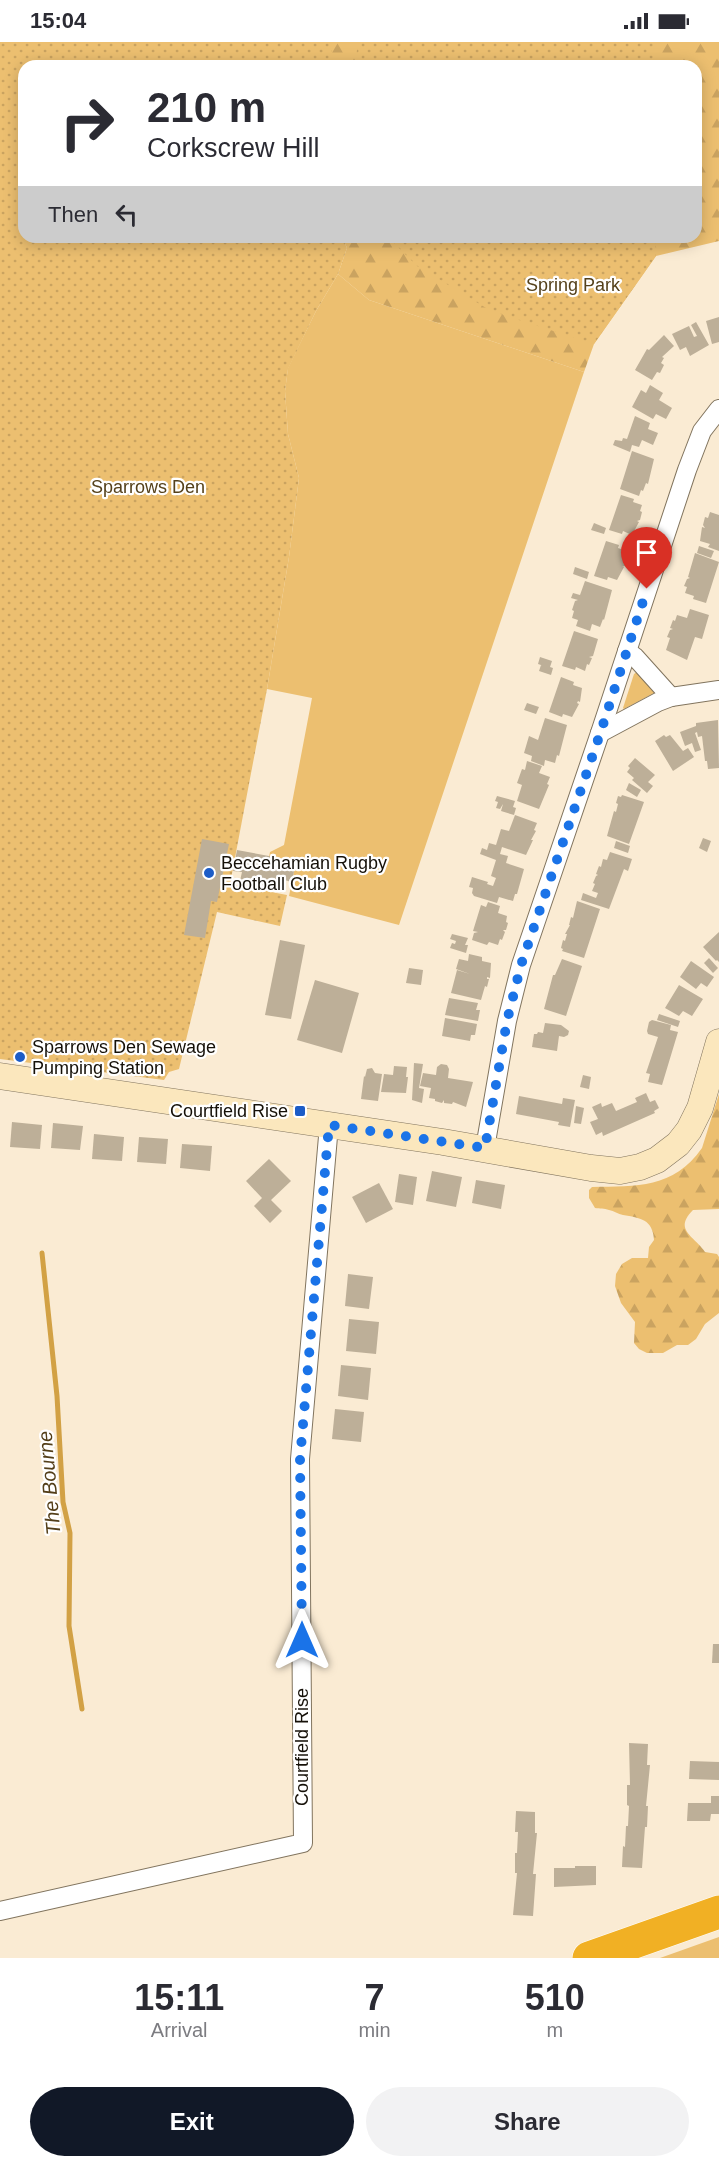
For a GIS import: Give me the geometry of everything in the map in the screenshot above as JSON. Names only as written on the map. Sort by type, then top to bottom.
[{"type":"highway","points":[[589,1958],[719,1912]]},
{"type":"street","points":[[485,1148],[517,977],[697,441],[719,409]]},
{"type":"street","points":[[627,651],[671,697]]},
{"type":"street","points":[[600,734],[645,708],[671,697],[719,690]]},
{"type":"street","points":[[0,1076],[485,1148],[611,1171],[649,1164],[672,1150],[694,1124],[719,1042]]},
{"type":"street","name":"Courtfield Rise","points":[[0,1911],[303,1843],[300,1459],[329,1125]]},
{"type":"green space","name":"Sparrows Den","points":[[0,42],[332,42],[332,60],[18,60],[18,243],[345,243],[347,248],[338,274],[316,311],[288,369],[285,391],[288,434],[299,478],[289,557],[267,689],[230,884],[287,895],[280,926],[217,912],[179,1069],[169,1072],[164,1080],[0,1059]]},
{"type":"green space","points":[[332,42],[719,42],[719,241],[656,256],[594,344],[584,372],[369,300],[338,274],[347,248],[345,243],[702,243],[702,60],[332,60]]},
{"type":"green space","points":[[358,42],[653,42],[653,60],[356,60]]},
{"type":"green space","name":"Spring Park","points":[[394,243],[655,243],[656,256],[594,344],[491,311],[417,266]]},
{"type":"green space","points":[[338,274],[369,300],[584,372],[399,925],[289,896],[296,862],[269,857],[270,852],[284,845],[312,698],[267,689],[289,557],[299,478],[288,434],[285,391],[288,368],[316,311]]},
{"type":"green space","points":[[637,672],[654,693],[624,709],[634,674]]},
{"type":"green space","points":[[719,1094],[719,1209],[693,1210],[687,1217],[685,1228],[705,1252],[717,1254],[719,1257],[719,1313],[705,1324],[696,1339],[688,1345],[677,1345],[663,1353],[647,1353],[634,1343],[635,1322],[621,1303],[615,1286],[616,1274],[622,1264],[632,1258],[648,1258],[649,1247],[654,1240],[653,1233],[648,1224],[640,1219],[607,1209],[595,1208],[589,1198],[589,1190],[592,1187],[639,1185],[666,1178],[679,1171],[702,1148]]},
{"type":"green space","points":[[719,1937],[719,1958],[660,1958]]},
{"type":"building","points":[[719,317],[719,342],[712,344],[706,321]]},
{"type":"building","points":[[696,322],[709,345],[690,356],[686,347],[680,350],[672,334],[689,326],[694,337],[697,336],[691,325]]},
{"type":"building","points":[[664,335],[674,346],[662,357],[664,358],[661,363],[664,365],[660,373],[657,372],[652,380],[635,370],[647,349],[649,350]]},
{"type":"building","points":[[650,385],[663,393],[659,400],[672,408],[666,419],[656,414],[653,419],[632,407],[641,390],[646,393]]},
{"type":"building","points":[[635,416],[650,423],[648,429],[658,433],[653,445],[642,440],[639,447],[632,445],[630,452],[613,445],[615,440],[627,439]]},
{"type":"building","points":[[632,451],[654,459],[648,484],[646,483],[639,496],[620,489]]},
{"type":"building","points":[[621,495],[634,499],[633,502],[642,505],[640,520],[637,521],[639,522],[632,535],[623,531],[622,534],[609,530]]},
{"type":"building","points":[[710,512],[719,515],[719,551],[708,547],[710,544],[700,541],[702,527],[705,528],[703,525],[705,517],[708,518]]},
{"type":"building","points":[[594,523],[606,528],[604,534],[591,530]]},
{"type":"building","points":[[606,541],[619,545],[618,548],[627,551],[625,566],[622,567],[624,567],[617,580],[594,576]]},
{"type":"building","points":[[699,546],[714,551],[711,558],[697,553]]},
{"type":"building","points":[[695,553],[719,562],[706,603],[693,599],[694,596],[685,593],[687,587],[684,586],[690,578],[688,577]]},
{"type":"building","points":[[575,567],[589,572],[587,579],[573,574]]},
{"type":"building","points":[[585,581],[612,590],[604,620],[600,627],[592,624],[590,631],[576,626],[578,620],[572,618],[575,601],[578,600],[571,598],[573,593],[580,595]]},
{"type":"building","points":[[690,609],[709,615],[702,639],[695,637],[687,660],[666,650],[670,638],[667,637],[673,629],[670,628],[673,620],[675,621],[677,615],[687,618]]},
{"type":"building","points":[[574,631],[598,639],[585,671],[576,667],[575,670],[562,666]]},
{"type":"building","points":[[540,657],[552,661],[551,675],[539,671]]},
{"type":"building","points":[[561,677],[582,688],[580,702],[578,701],[579,704],[572,717],[563,714],[562,717],[549,712]]},
{"type":"building","points":[[527,703],[539,707],[536,714],[524,710]]},
{"type":"building","points":[[545,718],[567,725],[559,756],[557,755],[555,763],[545,760],[544,766],[531,761],[532,756],[524,753],[529,736],[538,740]]},
{"type":"building","points":[[718,720],[719,768],[708,769],[702,736],[698,737],[697,732],[695,733],[701,750],[695,752],[692,743],[685,746],[680,732],[696,726],[696,723]]},
{"type":"building","points":[[664,735],[666,737],[670,735],[683,751],[688,748],[694,757],[673,771],[655,741]]},
{"type":"building","points":[[635,758],[655,775],[648,782],[653,786],[647,793],[632,780],[634,778],[627,772],[630,768],[628,766]]},
{"type":"building","points":[[527,761],[542,766],[539,773],[550,777],[539,809],[517,801],[522,785],[517,783],[522,769],[525,770]]},
{"type":"building","points":[[629,783],[641,790],[637,797],[626,790]]},
{"type":"building","points":[[622,795],[644,802],[629,844],[607,836],[614,811],[616,812],[618,796]]},
{"type":"building","points":[[497,796],[515,801],[514,815],[501,811],[503,804],[500,809],[496,808]]},
{"type":"building","points":[[515,815],[537,823],[526,855],[502,847],[500,854],[508,856],[506,863],[524,869],[517,894],[513,901],[499,897],[497,903],[474,896],[473,888],[469,887],[472,877],[493,886],[496,878],[491,876],[496,860],[480,854],[482,848],[487,850],[489,843],[496,845],[501,829],[509,831]]},
{"type":"building","points":[[703,838],[711,841],[707,852],[699,848]]},
{"type":"building","name":"Beccehamian Rugby Football Club","points":[[202,839],[229,844],[217,902],[211,901],[205,938],[184,935]]},
{"type":"building","points":[[616,841],[630,846],[628,853],[614,848]]},
{"type":"building","points":[[237,850],[296,861],[292,882],[284,880],[282,889],[240,881],[242,872],[233,871]]},
{"type":"building","points":[[610,852],[632,859],[628,871],[624,869],[609,909],[581,900],[583,893],[596,898],[598,893],[592,891],[595,884],[593,883],[598,875],[596,874],[599,866],[601,867],[603,859],[607,860]]},
{"type":"building","points":[[577,901],[600,909],[584,958],[562,951],[561,948]]},
{"type":"building","points":[[488,902],[500,906],[498,913],[507,916],[506,930],[503,930],[505,932],[498,945],[489,942],[487,945],[472,940],[474,933],[478,932],[473,931],[481,905],[486,907]]},
{"type":"building","points":[[719,932],[719,962],[703,947]]},
{"type":"building","points":[[452,934],[468,938],[465,945],[468,945],[466,953],[450,948],[456,941],[450,939]]},
{"type":"building","points":[[280,940],[305,945],[291,1019],[265,1015]]},
{"type":"building","points":[[469,954],[482,957],[482,961],[491,963],[490,978],[487,977],[489,979],[487,987],[485,986],[481,1000],[451,993],[457,970],[470,974],[456,969],[459,959],[468,961]]},
{"type":"building","points":[[709,958],[718,968],[713,973],[704,963]]},
{"type":"building","points":[[562,959],[582,966],[566,1016],[544,1009],[553,975]]},
{"type":"building","points":[[691,961],[714,977],[707,987],[701,983],[696,989],[680,977]]},
{"type":"building","points":[[409,968],[423,970],[421,985],[406,983]]},
{"type":"building","points":[[315,980],[359,993],[342,1053],[297,1040]]},
{"type":"building","points":[[679,985],[703,999],[692,1016],[683,1011],[679,1016],[665,1008]]},
{"type":"building","points":[[449,998],[478,1003],[476,1010],[480,1010],[478,1021],[445,1015]]},
{"type":"building","points":[[659,1014],[680,1021],[678,1027],[657,1020]]},
{"type":"building","points":[[445,1018],[477,1024],[475,1035],[471,1035],[470,1041],[442,1036]]},
{"type":"building","points":[[652,1020],[671,1025],[670,1030],[678,1032],[662,1085],[648,1082],[650,1074],[646,1073],[658,1037],[648,1034],[649,1022]]},
{"type":"building","points":[[545,1023],[561,1025],[569,1031],[564,1037],[559,1036],[557,1051],[532,1047],[534,1034],[543,1033]]},
{"type":"building","points":[[414,1063],[423,1064],[419,1088],[424,1089],[422,1103],[412,1100]]},
{"type":"building","points":[[441,1064],[447,1065],[449,1069],[448,1078],[473,1082],[466,1107],[453,1102],[452,1104],[444,1103],[444,1100],[442,1103],[435,1101],[429,1098],[431,1088],[420,1086],[423,1073],[436,1075],[437,1067]]},
{"type":"building","points":[[394,1066],[407,1067],[406,1093],[381,1092],[384,1074],[393,1075]]},
{"type":"building","points":[[372,1068],[375,1073],[382,1074],[378,1101],[361,1099],[364,1076],[367,1069]]},
{"type":"building","points":[[583,1075],[591,1077],[589,1089],[580,1087]]},
{"type":"building","points":[[646,1093],[650,1102],[655,1100],[659,1108],[654,1111],[655,1113],[603,1136],[602,1132],[596,1135],[590,1122],[598,1119],[592,1107],[601,1103],[602,1107],[612,1103],[616,1111],[637,1102],[635,1098]]},
{"type":"building","points":[[519,1096],[562,1104],[563,1098],[575,1100],[570,1127],[558,1125],[559,1122],[516,1114]]},
{"type":"building","points":[[576,1106],[584,1108],[581,1124],[574,1123]]},
{"type":"building","points":[[12,1122],[42,1125],[40,1149],[10,1147]]},
{"type":"building","points":[[53,1123],[83,1126],[80,1150],[51,1148]]},
{"type":"building","points":[[94,1134],[124,1137],[122,1161],[92,1159]]},
{"type":"building","points":[[139,1137],[168,1139],[166,1164],[137,1162]]},
{"type":"building","points":[[182,1144],[212,1146],[210,1171],[180,1168]]},
{"type":"building","points":[[269,1159],[291,1181],[271,1200],[282,1211],[270,1223],[254,1206],[262,1198],[246,1181]]},
{"type":"building","points":[[432,1171],[462,1177],[456,1207],[426,1201]]},
{"type":"building","points":[[399,1174],[417,1177],[413,1205],[395,1202]]},
{"type":"building","points":[[476,1180],[505,1185],[501,1209],[472,1203]]},
{"type":"building","points":[[379,1183],[393,1209],[366,1223],[352,1197]]},
{"type":"building","points":[[348,1274],[373,1277],[369,1309],[345,1306]]},
{"type":"building","points":[[349,1319],[379,1322],[376,1354],[346,1351]]},
{"type":"building","points":[[341,1365],[371,1368],[368,1400],[338,1396]]},
{"type":"building","points":[[335,1409],[364,1412],[361,1442],[332,1439]]},
{"type":"building","points":[[713,1644],[719,1644],[719,1663],[712,1663]]},
{"type":"building","points":[[629,1743],[648,1744],[647,1765],[650,1765],[646,1806],[648,1806],[647,1827],[645,1827],[642,1868],[622,1867],[623,1846],[625,1847],[626,1826],[628,1826]]},
{"type":"building","points":[[690,1761],[719,1762],[719,1780],[689,1779]]},
{"type":"building","points":[[711,1796],[719,1796],[719,1814],[711,1814],[710,1821],[687,1821],[688,1803],[711,1803]]},
{"type":"building","points":[[516,1811],[535,1812],[535,1833],[537,1833],[533,1874],[536,1874],[533,1916],[513,1915],[517,1873],[515,1873],[518,1832],[515,1832]]},
{"type":"building","points":[[575,1866],[596,1866],[596,1885],[554,1887],[554,1868],[575,1868]]},
{"type":"waterway","name":"The Bourne","points":[[42,1253],[57,1396],[63,1502],[70,1533],[69,1626],[82,1709]]},
{"type":"place","name":"Beccehamian Rugby Football Club","points":[[209,873]]},
{"type":"place","name":"Sparrows Den Sewage Pumping Station","points":[[20,1057]]},
{"type":"place","name":"Courtfield Rise","points":[[300,1111]]},
{"type":"route","points":[[302,1640],[300,1459],[329,1125],[485,1148],[510,1004],[521,965],[647,589]]}]
